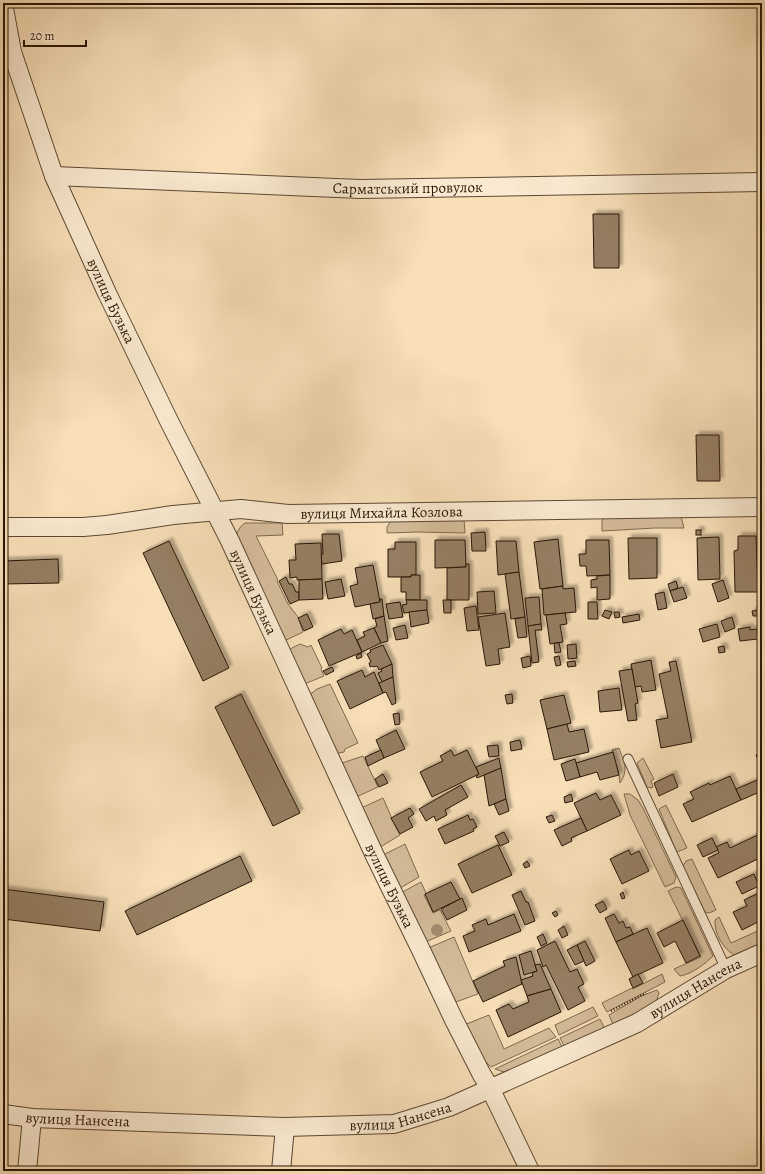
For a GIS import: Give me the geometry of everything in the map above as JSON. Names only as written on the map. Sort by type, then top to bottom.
[{"type":"street","name":"вулиця Бузька","points":[[3,3],[12,52],[54,176],[111,300],[240,562],[375,856],[454,1020],[490,1088],[530,1171]]},
{"type":"street","name":"Сарматський провулок","points":[[54,176],[360,188],[762,182]]},
{"type":"street","name":"вулиця Михайла Козлова","points":[[3,527],[83,527],[173,515],[241,509],[288,514],[762,507]]},
{"type":"street","name":"вулиця Нансена","points":[[3,1114],[32,1118],[285,1127],[394,1124],[449,1107],[637,1023],[726,969],[762,953]]},
{"type":"street","points":[[27,1171],[32,1118]]},
{"type":"street","points":[[281,1171],[285,1127]]},
{"type":"lane","points":[[628,759],[726,969]]},
{"type":"shaded area","points":[[681,516],[684,528],[602,531],[603,517]]},
{"type":"shaded area","points":[[464,519],[465,533],[387,533],[387,527],[391,521]]},
{"type":"shaded area","points":[[245,523],[282,523],[283,535],[256,536],[288,604],[298,617],[303,632],[282,642],[235,539],[238,530]]},
{"type":"shaded area","points":[[300,644],[308,647],[311,645],[322,668],[321,669],[324,676],[302,685],[286,651]]},
{"type":"shaded area","points":[[330,684],[358,743],[345,749],[344,752],[334,754],[308,696],[317,689]]},
{"type":"shaded area","points":[[619,748],[625,766],[623,778],[620,783],[612,750]]},
{"type":"shaded area","points":[[363,756],[378,787],[354,798],[339,764]]},
{"type":"shaded area","points":[[643,758],[654,779],[651,781],[652,788],[647,787],[637,763]]},
{"type":"shaded area","points":[[624,794],[630,794],[638,800],[643,808],[676,877],[674,883],[665,887],[630,815]]},
{"type":"shaded area","points":[[383,798],[400,835],[377,849],[359,809]]},
{"type":"shaded area","points":[[666,805],[687,848],[677,852],[659,809]]},
{"type":"shaded area","points":[[405,844],[419,877],[397,890],[381,856]]},
{"type":"shaded area","points":[[692,859],[716,910],[709,913],[705,912],[683,866],[686,861]]},
{"type":"shaded area","points":[[421,882],[426,893],[424,895],[433,913],[440,910],[451,931],[423,943],[399,894]]},
{"type":"shaded area","points":[[676,887],[681,888],[713,956],[698,968],[680,976],[674,969],[701,957],[668,891]]},
{"type":"shaded area","points":[[719,917],[731,943],[762,929],[762,943],[734,955],[723,945],[716,930],[715,920]]},
{"type":"shaded area","points":[[454,937],[478,994],[453,1003],[426,949]]},
{"type":"shaded area","points":[[662,974],[665,982],[607,1012],[602,1003]]},
{"type":"shaded area","points":[[657,990],[659,993],[656,1002],[614,1027],[609,1015],[641,996]]},
{"type":"shaded area","points":[[593,1007],[598,1016],[559,1035],[555,1025]]},
{"type":"shaded area","points":[[489,1015],[504,1049],[549,1028],[556,1037],[491,1067],[481,1057],[464,1025]]},
{"type":"shaded area","points":[[600,1019],[606,1031],[566,1050],[560,1038]]},
{"type":"shaded area","points":[[558,1039],[564,1051],[517,1069],[504,1072],[495,1069]]},
{"type":"building","points":[[593,214],[619,214],[619,268],[594,268]]},
{"type":"building","points":[[696,435],[719,435],[720,481],[697,481]]},
{"type":"building","points":[[696,530],[701,530],[701,535],[696,535]]},
{"type":"building","points":[[485,532],[486,551],[472,551],[471,533]]},
{"type":"building","points":[[322,534],[339,534],[342,561],[322,564]]},
{"type":"building","points":[[738,536],[756,536],[758,592],[735,592],[734,551],[738,550]]},
{"type":"building","points":[[719,537],[720,579],[698,580],[697,538]]},
{"type":"building","points":[[628,538],[657,538],[657,578],[629,579]]},
{"type":"building","points":[[558,539],[563,586],[540,589],[534,542]]},
{"type":"building","points":[[435,540],[465,540],[466,567],[435,568]]},
{"type":"building","points":[[586,540],[609,540],[610,575],[587,576],[586,566],[580,566],[579,554],[586,554]]},
{"type":"building","points":[[169,541],[229,668],[203,681],[143,553]]},
{"type":"building","points":[[496,541],[516,541],[519,572],[498,575]]},
{"type":"building","points":[[395,542],[416,542],[416,575],[411,575],[411,577],[388,577],[388,549],[395,549]]},
{"type":"building","points":[[321,543],[322,579],[297,580],[297,577],[290,578],[289,560],[296,560],[295,544]]},
{"type":"building","points":[[58,559],[59,583],[3,584],[3,561]]},
{"type":"building","points":[[466,564],[469,564],[469,600],[447,600],[447,568],[466,567]]},
{"type":"building","points":[[373,565],[380,602],[355,607],[350,586],[358,584],[355,568]]},
{"type":"building","points":[[519,572],[525,617],[511,619],[505,574]]},
{"type":"building","points":[[411,575],[420,575],[420,600],[406,600],[406,592],[401,592],[401,577],[411,577]]},
{"type":"building","points":[[610,575],[610,599],[597,600],[597,587],[591,588],[591,580],[597,579],[597,576]]},
{"type":"building","points":[[286,577],[289,584],[292,584],[296,592],[299,592],[299,600],[290,604],[279,581]]},
{"type":"building","points":[[322,579],[323,599],[299,600],[299,580]]},
{"type":"building","points":[[341,579],[345,596],[328,599],[325,582]]},
{"type":"building","points":[[723,580],[729,598],[718,602],[712,584]]},
{"type":"building","points":[[676,581],[678,588],[670,591],[668,584]]},
{"type":"building","points":[[563,586],[563,589],[574,588],[576,612],[544,615],[542,589]]},
{"type":"building","points":[[683,587],[687,598],[674,602],[670,591]]},
{"type":"building","points":[[494,591],[496,613],[478,614],[477,592]]},
{"type":"building","points":[[664,592],[667,608],[658,610],[655,594]]},
{"type":"building","points":[[539,597],[541,624],[528,626],[525,598]]},
{"type":"building","points":[[380,599],[382,599],[384,616],[373,619],[370,604],[380,602]]},
{"type":"building","points":[[406,600],[427,600],[427,610],[404,613],[402,605],[407,604]]},
{"type":"building","points":[[443,600],[451,600],[451,613],[444,613]]},
{"type":"building","points":[[400,602],[403,617],[389,619],[386,604]]},
{"type":"building","points":[[588,602],[597,602],[598,619],[588,619]]},
{"type":"building","points":[[476,606],[479,630],[467,631],[464,608]]},
{"type":"building","points":[[427,610],[429,623],[411,627],[409,612]]},
{"type":"building","points":[[605,610],[612,612],[609,619],[602,616]]},
{"type":"building","points":[[758,610],[759,616],[753,616],[752,611]]},
{"type":"building","points":[[614,612],[619,612],[620,617],[615,618]]},
{"type":"building","points":[[505,613],[510,647],[498,649],[500,664],[486,666],[478,617]]},
{"type":"building","points":[[565,613],[567,624],[560,625],[563,642],[550,644],[546,615]]},
{"type":"building","points":[[307,614],[313,627],[304,631],[298,618]]},
{"type":"building","points":[[639,614],[640,620],[623,623],[622,617]]},
{"type":"building","points":[[384,616],[388,641],[381,643],[374,628],[377,626],[375,619]]},
{"type":"building","points":[[525,617],[527,637],[518,638],[515,619]]},
{"type":"building","points":[[732,617],[735,628],[725,632],[721,621]]},
{"type":"building","points":[[541,624],[542,630],[535,630],[539,662],[532,663],[528,626]]},
{"type":"building","points":[[717,624],[720,637],[703,642],[699,629]]},
{"type":"building","points":[[405,625],[408,638],[396,640],[393,628]]},
{"type":"building","points":[[750,627],[750,630],[757,629],[758,639],[740,641],[738,629]]},
{"type":"building","points":[[374,628],[381,643],[362,652],[357,640],[365,636],[363,632]]},
{"type":"building","points":[[341,629],[344,634],[352,630],[362,652],[329,666],[318,640]]},
{"type":"building","points":[[554,643],[559,643],[561,652],[555,653]]},
{"type":"building","points":[[576,644],[577,658],[568,659],[567,645]]},
{"type":"building","points":[[383,645],[392,664],[379,670],[377,666],[370,667],[369,663],[371,662],[367,654],[371,652],[370,650]]},
{"type":"building","points":[[724,646],[725,652],[719,653],[718,647]]},
{"type":"building","points":[[361,653],[362,657],[357,659],[356,656]]},
{"type":"building","points":[[530,656],[531,666],[523,668],[521,658]]},
{"type":"building","points":[[559,656],[561,665],[556,666],[554,657]]},
{"type":"building","points":[[651,660],[656,690],[642,692],[641,686],[635,687],[631,664]]},
{"type":"building","points":[[575,661],[576,666],[568,667],[567,662]]},
{"type":"building","points":[[676,661],[692,742],[661,748],[656,720],[668,718],[659,674],[671,671],[669,662]]},
{"type":"building","points":[[392,664],[393,677],[382,682],[378,673],[382,671],[381,669]]},
{"type":"building","points":[[332,667],[334,671],[326,675],[323,671]]},
{"type":"building","points":[[632,669],[638,703],[635,704],[637,720],[628,721],[619,671]]},
{"type":"building","points":[[362,670],[365,677],[374,672],[383,693],[350,709],[337,681]]},
{"type":"building","points":[[393,677],[396,703],[392,705],[386,692],[383,693],[379,683]]},
{"type":"building","points":[[619,688],[622,710],[600,712],[598,691]]},
{"type":"building","points":[[241,694],[300,813],[273,826],[215,707]]},
{"type":"building","points":[[512,694],[513,703],[507,704],[505,695]]},
{"type":"building","points":[[564,695],[571,723],[547,729],[540,700]]},
{"type":"building","points":[[399,713],[400,724],[395,725],[393,714]]},
{"type":"building","points":[[567,724],[569,732],[584,729],[589,752],[554,760],[547,729]]},
{"type":"building","points":[[396,730],[405,749],[384,758],[376,740]]},
{"type":"building","points":[[520,740],[522,749],[511,751],[510,742]]},
{"type":"building","points":[[498,745],[499,756],[489,757],[487,746]]},
{"type":"building","points":[[381,750],[384,758],[368,766],[365,757]]},
{"type":"building","points":[[451,750],[454,756],[467,750],[479,774],[432,797],[420,772],[443,761],[440,756]]},
{"type":"building","points":[[613,752],[619,775],[600,780],[597,772],[580,777],[576,763]]},
{"type":"building","points":[[762,752],[762,769],[756,755]]},
{"type":"building","points":[[499,758],[501,768],[477,778],[476,776],[479,774],[476,767]]},
{"type":"building","points":[[575,759],[580,777],[566,781],[561,764]]},
{"type":"building","points":[[501,768],[506,799],[489,806],[484,775]]},
{"type":"building","points":[[383,774],[388,783],[379,787],[375,779]]},
{"type":"building","points":[[673,774],[678,787],[659,796],[654,783]]},
{"type":"building","points":[[730,776],[741,800],[692,822],[683,804],[694,799],[690,792],[709,783],[710,785]]},
{"type":"building","points":[[762,778],[762,791],[741,800],[736,789]]},
{"type":"building","points":[[461,785],[468,797],[445,810],[447,815],[436,821],[434,816],[426,821],[419,809]]},
{"type":"building","points":[[596,793],[600,800],[611,795],[621,815],[587,831],[574,803]]},
{"type":"building","points":[[571,794],[573,801],[565,803],[564,797]]},
{"type":"building","points":[[506,799],[509,811],[499,815],[494,804]]},
{"type":"building","points":[[410,808],[414,814],[408,818],[413,827],[400,834],[391,818]]},
{"type":"building","points":[[468,815],[470,820],[473,819],[477,827],[473,829],[474,831],[445,844],[438,829]]},
{"type":"building","points":[[552,815],[555,821],[549,823],[546,817]]},
{"type":"building","points":[[581,818],[587,831],[571,838],[572,841],[562,846],[554,830]]},
{"type":"building","points":[[504,832],[509,842],[500,846],[495,836]]},
{"type":"building","points":[[762,833],[762,857],[718,878],[708,858],[719,853],[716,847],[727,842],[730,848]]},
{"type":"building","points":[[712,838],[718,850],[703,857],[697,845]]},
{"type":"building","points":[[498,845],[512,875],[472,893],[458,864]]},
{"type":"building","points":[[629,850],[631,855],[639,851],[649,871],[622,884],[610,859]]},
{"type":"building","points":[[240,856],[252,881],[137,935],[125,911]]},
{"type":"building","points":[[527,861],[530,866],[525,868],[523,864]]},
{"type":"building","points":[[754,874],[759,886],[742,894],[736,882]]},
{"type":"building","points":[[451,882],[460,899],[433,912],[425,894]]},
{"type":"building","points":[[3,889],[104,902],[100,931],[3,919]]},
{"type":"building","points":[[521,891],[526,902],[528,902],[535,921],[525,925],[512,895]]},
{"type":"building","points":[[623,892],[625,898],[622,899],[620,894]]},
{"type":"building","points":[[762,892],[762,901],[759,893]]},
{"type":"building","points":[[759,893],[762,901],[762,920],[742,930],[733,912],[747,906],[744,900]]},
{"type":"building","points":[[462,898],[467,910],[447,920],[441,909]]},
{"type":"building","points":[[603,901],[607,909],[600,913],[595,905]]},
{"type":"building","points":[[556,911],[558,915],[555,917],[552,913]]},
{"type":"building","points":[[514,914],[521,931],[469,952],[463,936],[475,931],[472,925],[486,919],[488,925]]},
{"type":"building","points":[[614,914],[619,923],[623,921],[626,928],[630,927],[633,934],[616,942],[605,918]]},
{"type":"building","points":[[683,920],[700,956],[686,963],[675,941],[664,947],[657,933]]},
{"type":"building","points":[[564,926],[568,935],[562,938],[558,930]]},
{"type":"building","points":[[647,928],[663,963],[633,977],[616,942]]},
{"type":"building","points":[[543,934],[547,943],[541,946],[537,937]]},
{"type":"building","points":[[555,941],[570,972],[577,969],[584,984],[578,987],[585,1001],[568,1010],[546,965],[543,967],[537,950]]},
{"type":"building","points":[[585,941],[595,961],[586,966],[577,945]]},
{"type":"building","points":[[577,945],[584,961],[575,965],[567,950]]},
{"type":"building","points":[[531,951],[537,971],[524,975],[519,955]]},
{"type":"building","points":[[516,957],[522,984],[483,1002],[473,981],[505,966],[503,961]]},
{"type":"building","points":[[540,964],[551,989],[527,996],[521,980],[533,976],[532,973],[537,971],[535,965]]},
{"type":"building","points":[[638,974],[643,983],[633,988],[629,979]]},
{"type":"building","points":[[551,989],[561,1012],[508,1037],[496,1010],[509,1004],[513,1009],[529,1002],[527,996]]}]
